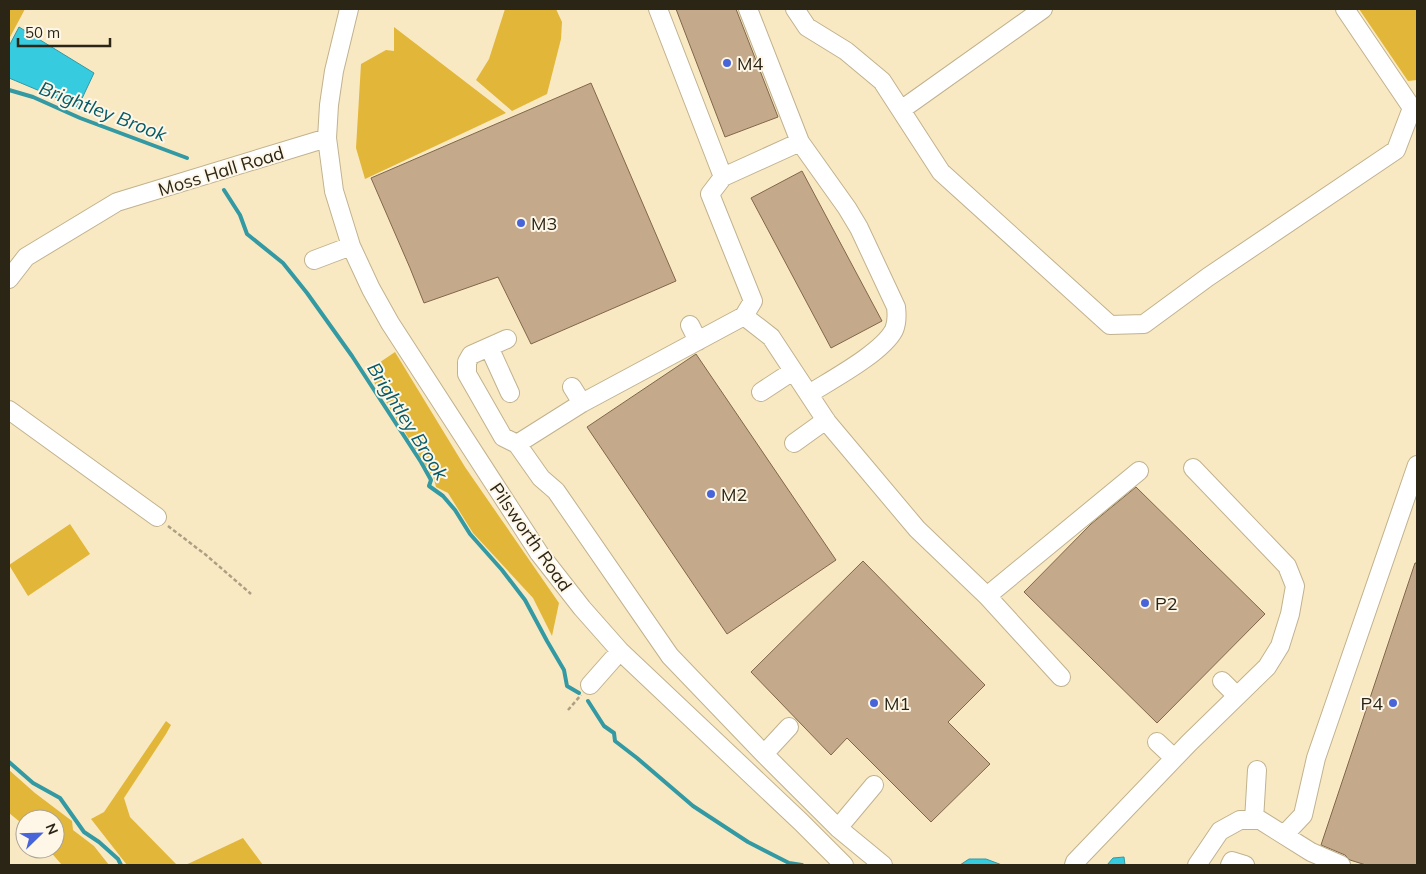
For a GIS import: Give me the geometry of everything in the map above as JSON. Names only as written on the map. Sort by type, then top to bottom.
[{"type":"street","points":[[327,138],[334,71],[349,9]]},
{"type":"street","points":[[658,9],[723,177]]},
{"type":"street","points":[[748,9],[800,142],[859,228],[896,307],[896,324],[893,332],[877,350],[809,394]]},
{"type":"street","points":[[795,9],[807,27],[846,51],[882,82],[941,172],[1110,325],[1144,324],[1208,277],[1396,150],[1412,108],[1345,9]]},
{"type":"street","points":[[901,110],[1043,9]]},
{"type":"street","name":"Pilsworth Road","points":[[327,138],[334,190],[351,246],[372,289],[390,323],[540,553],[582,608],[620,650],[844,865]]},
{"type":"street","name":"Moss Hall Road","points":[[9,280],[26,258],[117,202],[327,138]]},
{"type":"street","points":[[517,444],[582,403],[744,316],[753,301],[710,194],[723,177],[800,142]]},
{"type":"street","points":[[314,260],[351,246]]},
{"type":"street","points":[[744,316],[771,337],[826,420],[917,529],[987,596],[1061,677]]},
{"type":"street","points":[[690,325],[698,341]]},
{"type":"street","points":[[507,339],[471,355],[467,362],[467,374],[503,436],[517,444],[541,478],[556,492],[670,656],[838,828],[883,865]]},
{"type":"street","points":[[489,347],[510,393]]},
{"type":"street","points":[[761,392],[793,371]]},
{"type":"street","points":[[572,387],[582,403]]},
{"type":"street","points":[[9,410],[157,517]]},
{"type":"street","points":[[794,443],[826,420]]},
{"type":"street","points":[[1284,835],[1303,815],[1316,758],[1417,465]]},
{"type":"street","points":[[1074,865],[1174,758],[1267,667],[1280,646],[1290,614],[1295,586],[1287,566],[1193,468]]},
{"type":"street","points":[[987,596],[1139,471]]},
{"type":"street","points":[[590,684],[620,650]]},
{"type":"street","points":[[1222,681],[1237,696]]},
{"type":"street","points":[[764,754],[789,727]]},
{"type":"street","points":[[1157,742],[1174,758]]},
{"type":"street","points":[[1254,820],[1257,770]]},
{"type":"street","points":[[838,828],[874,785]]},
{"type":"street","points":[[1197,865],[1220,831],[1240,820],[1260,820],[1311,852],[1341,865]]},
{"type":"street","points":[[1230,865],[1232,861],[1245,865]]},
{"type":"path","points":[[157,517],[206,555],[251,594]]},
{"type":"path","points":[[568,710],[590,684]]},
{"type":"shaded area","points":[[9,9],[25,9],[9,39]]},
{"type":"shaded area","points":[[505,9],[556,9],[562,22],[561,39],[547,94],[512,111],[476,80],[489,59]]},
{"type":"shaded area","points":[[1359,9],[1417,9],[1417,80],[1408,81]]},
{"type":"shaded area","points":[[394,27],[506,113],[365,179],[356,148],[361,64],[386,50],[394,51]]},
{"type":"shaded area","points":[[395,352],[465,467],[559,603],[552,636],[533,598],[473,533],[448,493],[436,487],[434,479],[367,371]]},
{"type":"shaded area","points":[[70,524],[90,554],[28,596],[9,565]]},
{"type":"shaded area","points":[[166,721],[171,725],[124,798],[130,817],[177,865],[127,865],[91,819],[104,812]]},
{"type":"shaded area","points":[[9,770],[56,809],[15,809],[15,818],[9,813]]},
{"type":"shaded area","points":[[65,816],[72,821],[73,830],[94,846],[109,865],[62,865],[57,859],[65,859]]},
{"type":"shaded area","points":[[243,838],[263,865],[185,865],[192,862]]},
{"type":"water","points":[[19,27],[94,73],[78,107],[9,78],[9,46]]},
{"type":"water","points":[[1124,857],[1125,865],[1107,865],[1113,858]]},
{"type":"water","points":[[969,859],[986,859],[1002,865],[960,865]]},
{"type":"building","name":"M4","points":[[676,9],[736,9],[778,117],[725,137]]},
{"type":"building","name":"M3","points":[[591,83],[676,281],[531,344],[498,277],[424,303],[371,178]]},
{"type":"building","points":[[802,171],[882,321],[831,348],[751,198]]},
{"type":"building","name":"M2","points":[[696,354],[836,560],[727,634],[587,427]]},
{"type":"building","name":"P2","points":[[1136,487],[1265,614],[1157,723],[1024,592],[1091,524]]},
{"type":"building","name":"M1","points":[[863,561],[985,685],[948,722],[990,764],[931,822],[847,738],[831,755],[751,672]]},
{"type":"building","name":"P4","points":[[1415,563],[1417,563],[1417,865],[1366,865],[1350,860],[1345,855],[1321,845]]},
{"type":"waterway","name":"Brightley Brook","points":[[9,90],[33,97],[80,118],[187,158]]},
{"type":"waterway","name":"Brightley Brook","points":[[224,190],[240,215],[247,234],[283,263],[352,356],[421,462],[431,480],[429,486],[443,496],[455,510],[470,534],[502,570],[525,600],[564,670],[567,686],[579,693]]},
{"type":"waterway","name":"Brightley Brook","points":[[588,701],[604,726],[614,733],[615,741],[693,806],[748,842],[789,863],[802,865]]},
{"type":"waterway","points":[[9,762],[33,783],[60,798],[84,832],[99,842],[118,859],[121,865]]},
{"type":"place","name":"M4","points":[[727,63]]},
{"type":"place","name":"M3","points":[[521,223]]},
{"type":"place","name":"M2","points":[[711,494]]},
{"type":"place","name":"P2","points":[[1145,603]]},
{"type":"place","name":"M1","points":[[874,703]]},
{"type":"place","name":"P4","points":[[1393,703]]}]
